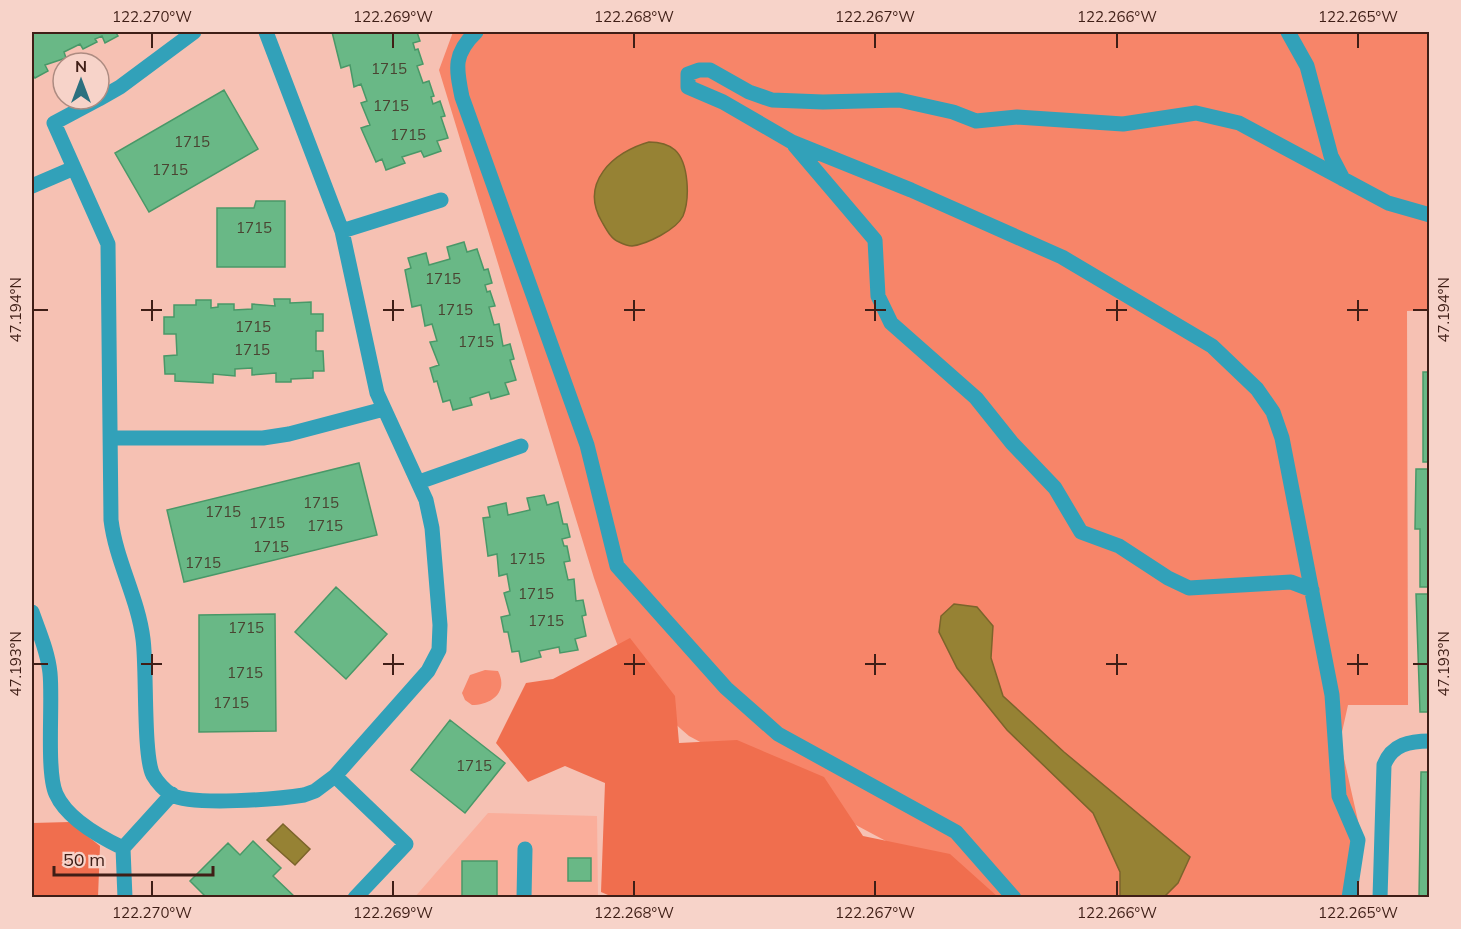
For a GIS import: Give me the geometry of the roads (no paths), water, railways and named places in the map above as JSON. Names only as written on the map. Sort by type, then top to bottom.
[{"type":"street","points":[[111,92],[194,32]]},
{"type":"street","points":[[76,111],[54,123],[108,244],[113,541],[142,630],[150,763],[153,774],[172,794],[193,800],[291,797],[315,791],[335,776],[428,671],[439,650],[440,625],[432,528],[418,482],[384,409],[372,377],[342,231],[267,32]]},
{"type":"street","points":[[476,32],[464,43],[456,66],[462,97],[587,445],[617,566],[726,688],[778,734],[956,832],[1014,897]]},
{"type":"street","points":[[1288,32],[1307,66],[1331,156],[1343,179]]},
{"type":"street","points":[[1349,897],[1358,840],[1339,796],[1332,695],[1282,438],[1273,412],[1257,389],[1212,346],[1062,257],[911,190],[792,142],[723,102],[688,87],[688,74],[699,70],[710,70],[749,92],[772,100],[823,102],[899,100],[953,112],[976,121],[1017,117],[1123,124],[1196,113],[1216,116],[1239,123],[1388,203],[1430,214]]},
{"type":"street","points":[[792,142],[875,240],[878,296],[891,323],[976,398],[1012,443],[1055,488],[1081,532],[1119,546],[1168,578],[1189,588],[1291,582],[1312,590]]},
{"type":"street","points":[[32,186],[74,168]]},
{"type":"street","points":[[342,231],[441,200]]},
{"type":"street","points":[[110,438],[263,438],[289,434],[384,409]]},
{"type":"street","points":[[418,482],[521,446]]},
{"type":"street","points":[[32,612],[38,649],[51,675],[55,793],[68,811],[90,829],[123,848]]},
{"type":"street","points":[[1380,897],[1382,782],[1387,759],[1396,748],[1409,743],[1430,741]]},
{"type":"street","points":[[335,776],[406,844],[355,897]]},
{"type":"street","points":[[125,897],[123,848],[172,794]]},
{"type":"street","points":[[524,897],[525,849]]}]
